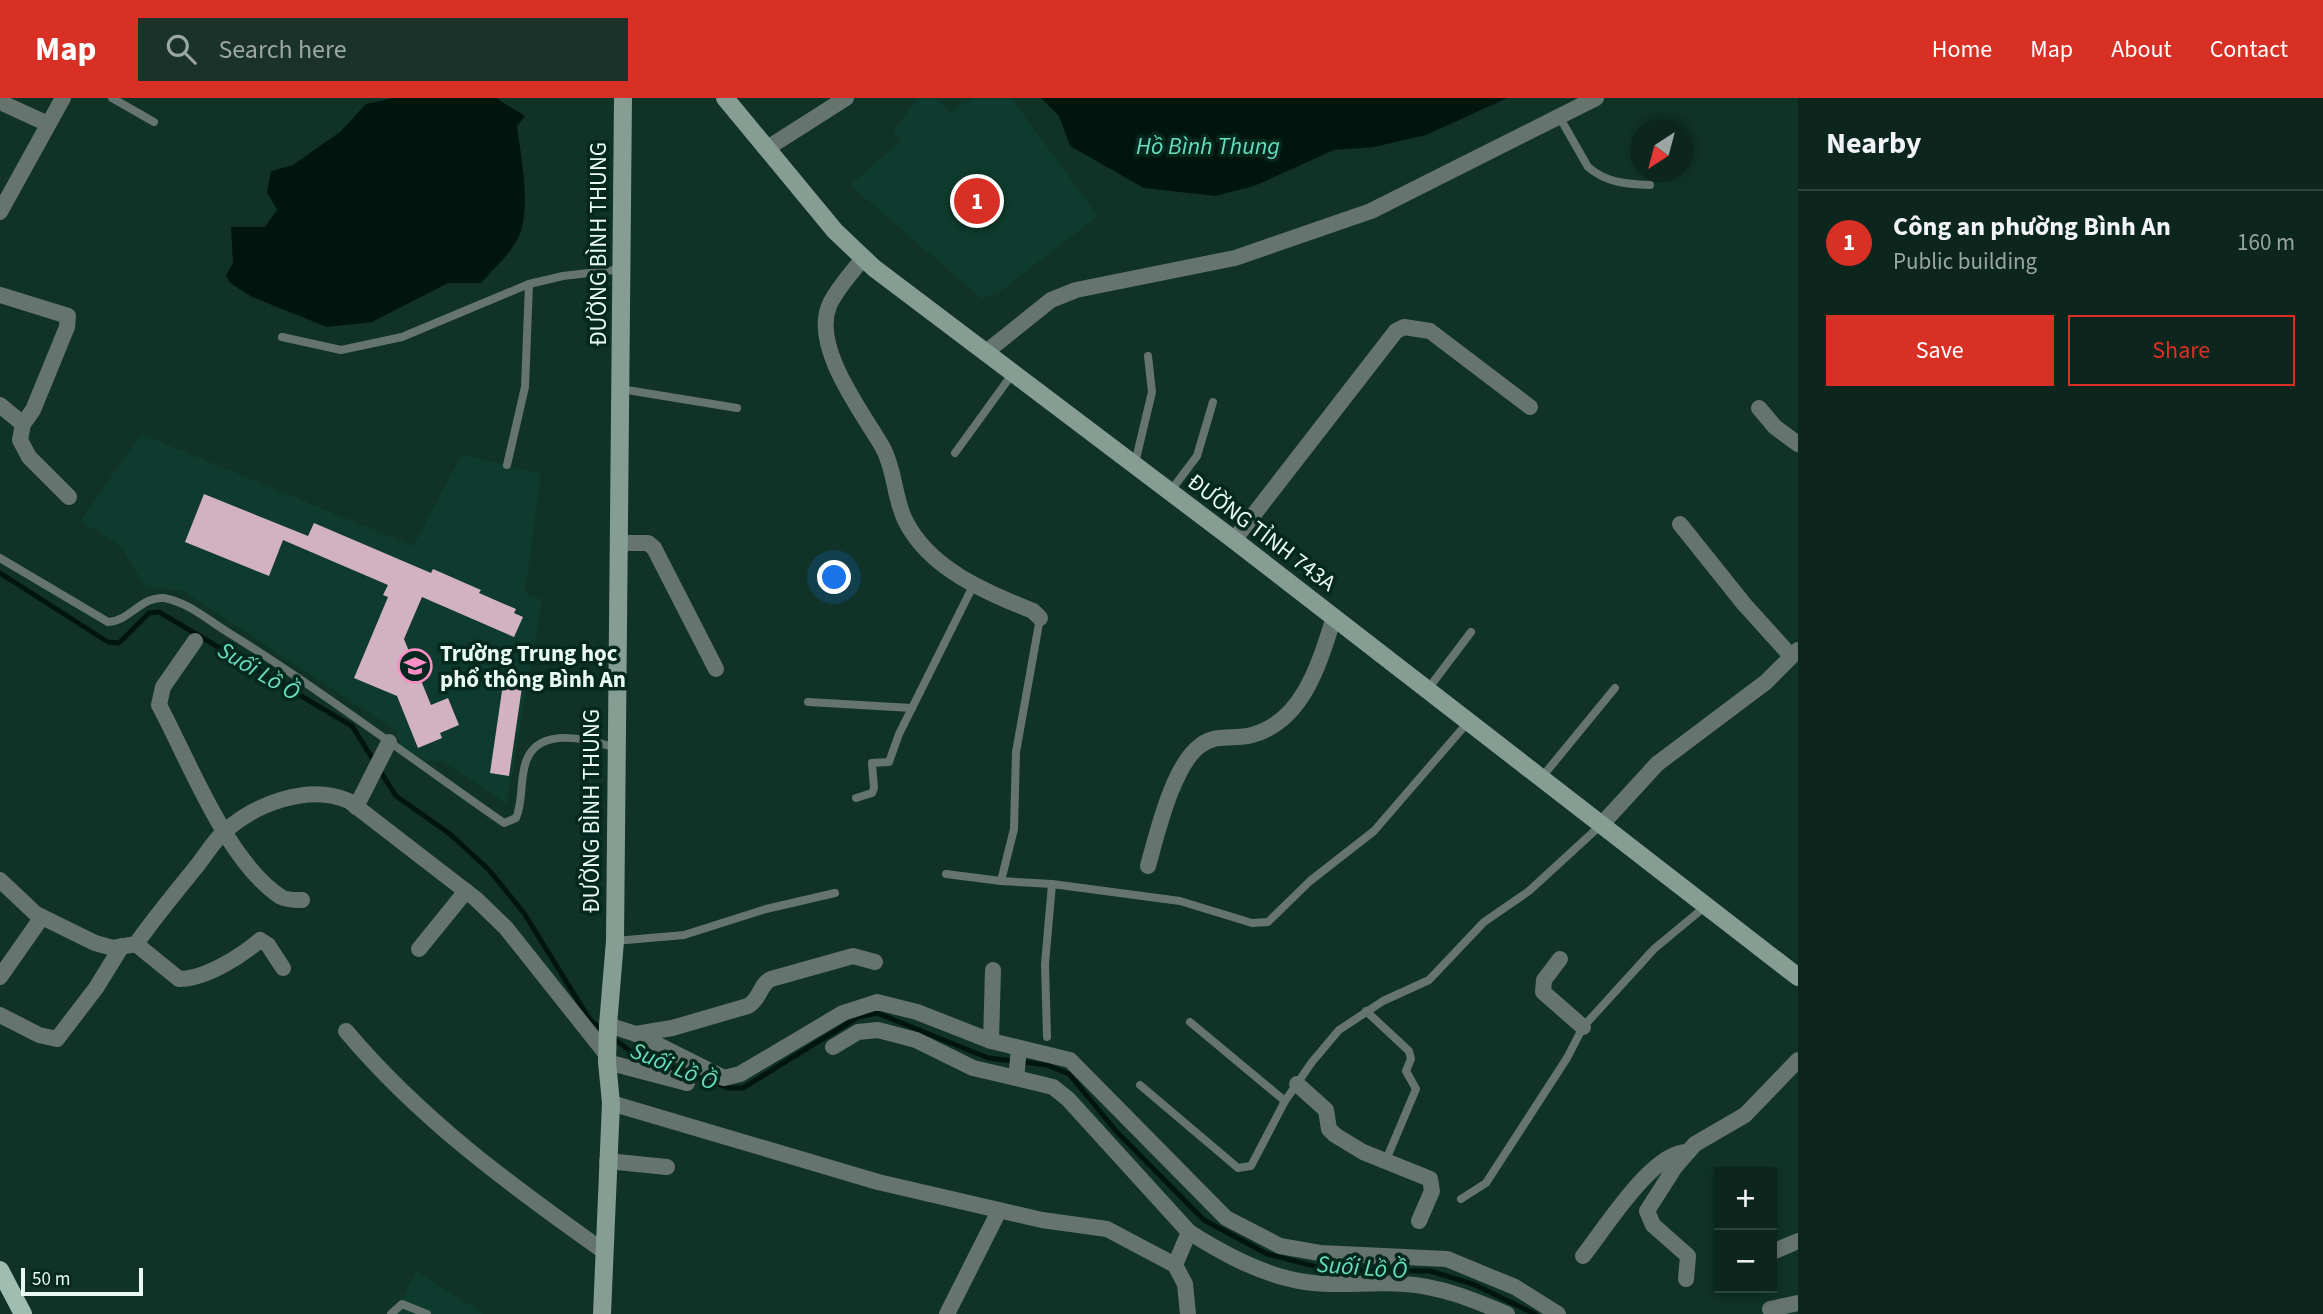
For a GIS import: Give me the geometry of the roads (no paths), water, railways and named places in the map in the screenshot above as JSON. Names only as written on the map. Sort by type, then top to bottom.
[{"type":"main road","name":"ĐƯỜNG BÌNH THUNG","points":[[602,1314],[602,1250],[611,1103],[607,1056],[615,941],[623,98]]},
{"type":"main road","name":"ĐƯỜNG TỈNH 743A","points":[[725,98],[835,231],[863,258],[1428,689],[1798,977]]},
{"type":"main road","points":[[0,1270],[23,1314]]},
{"type":"street","points":[[0,212],[62,98]]},
{"type":"street","points":[[766,149],[846,98]]},
{"type":"street","points":[[985,352],[1051,300],[1076,290],[1236,258],[1371,211],[1596,98]]},
{"type":"street","points":[[0,102],[47,124]]},
{"type":"street","points":[[863,258],[828,308],[826,332],[842,379],[885,452],[905,520],[932,554],[973,586],[1033,611],[1040,618]]},
{"type":"street","points":[[0,295],[68,316],[67,327],[33,410],[23,424],[20,440],[29,457],[68,497]]},
{"type":"street","points":[[1234,540],[1396,331],[1404,327],[1430,331],[1530,407]]},
{"type":"street","points":[[0,405],[23,424]]},
{"type":"street","points":[[1759,408],[1775,427],[1798,444]]},
{"type":"street","points":[[1602,824],[1657,764],[1766,682],[1794,653],[1744,604],[1680,524]]},
{"type":"street","points":[[619,543],[648,543],[653,548],[716,670]]},
{"type":"street","points":[[1148,866],[1158,831],[1191,754],[1213,738],[1251,736],[1273,726],[1293,707],[1312,679],[1334,617]]},
{"type":"street","points":[[195,641],[163,687],[159,705],[224,832],[250,868],[282,899],[302,900]]},
{"type":"street","points":[[356,807],[385,748]]},
{"type":"street","points":[[0,1015],[38,1035],[57,1039],[129,945],[224,832],[261,808],[318,792],[335,795],[356,807],[466,891],[530,954],[607,1056],[687,1083]]},
{"type":"street","points":[[0,880],[42,917],[94,943],[113,948],[129,945],[179,979],[190,979],[246,951],[260,940],[268,944],[283,968]]},
{"type":"street","points":[[419,949],[466,891]]},
{"type":"street","points":[[0,977],[42,917]]},
{"type":"street","points":[[636,1034],[672,1028],[748,1006],[758,1000],[764,985],[771,979],[853,956],[875,962]]},
{"type":"street","points":[[1560,959],[1545,980],[1543,992],[1583,1027]]},
{"type":"street","points":[[991,1041],[993,970]]},
{"type":"street","points":[[608,1028],[636,1034],[724,1078],[740,1074],[843,1013],[877,1002],[917,1012],[991,1041],[1070,1060],[1226,1218],[1280,1246],[1320,1253],[1447,1259],[1514,1287],[1559,1314]]},
{"type":"street","points":[[834,1047],[858,1032],[878,1030],[916,1040],[973,1068],[1016,1076],[1053,1087],[1068,1099],[1189,1231],[1228,1256],[1286,1278],[1330,1286],[1404,1284],[1438,1289],[1507,1314]]},
{"type":"street","points":[[346,1031],[389,1081],[461,1145],[602,1250]]},
{"type":"street","points":[[1016,1076],[1019,1049]]},
{"type":"street","points":[[1647,1211],[1695,1144],[1745,1115],[1798,1060]]},
{"type":"street","points":[[1297,1083],[1326,1110],[1329,1129],[1335,1135],[1363,1152],[1430,1179],[1432,1191],[1419,1221]]},
{"type":"street","points":[[611,1103],[878,1182],[999,1211],[1107,1229],[1175,1265],[1185,1284],[1188,1314]]},
{"type":"street","points":[[1583,1256],[1654,1168],[1673,1153],[1688,1152]]},
{"type":"street","points":[[607,1161],[667,1167]]},
{"type":"street","points":[[1625,1204],[1647,1211],[1653,1225],[1688,1256],[1686,1279]]},
{"type":"street","points":[[947,1314],[999,1211]]},
{"type":"street","points":[[1175,1265],[1189,1231]]},
{"type":"street","points":[[1777,1250],[1798,1241]]},
{"type":"street","points":[[1770,1309],[1798,1303]]},
{"type":"lane","points":[[113,98],[153,122]]},
{"type":"lane","points":[[1560,118],[1588,167],[1594,172],[1619,183],[1650,185]]},
{"type":"lane","points":[[282,337],[341,351],[402,337],[529,284],[563,276],[623,269]]},
{"type":"lane","points":[[508,465],[525,387],[529,284]]},
{"type":"lane","points":[[1134,466],[1152,391],[1148,356]]},
{"type":"lane","points":[[955,453],[1013,373]]},
{"type":"lane","points":[[621,389],[737,408]]},
{"type":"lane","points":[[1169,493],[1197,456],[1213,402]]},
{"type":"lane","points":[[0,558],[108,622],[120,622],[152,599],[165,598],[188,607],[263,654],[385,748],[504,823],[516,818],[521,805],[527,759],[538,746],[554,739],[583,738],[616,748]]},
{"type":"lane","points":[[856,798],[872,793],[872,763],[889,762],[912,708],[973,586]]},
{"type":"lane","points":[[1001,881],[1014,829],[1016,752],[1040,618]]},
{"type":"lane","points":[[1428,689],[1471,632]]},
{"type":"lane","points":[[1542,777],[1615,688]]},
{"type":"lane","points":[[808,702],[912,708]]},
{"type":"lane","points":[[946,874],[1052,884],[1180,901],[1252,923],[1268,922],[1310,881],[1374,831],[1469,721]]},
{"type":"lane","points":[[1140,1085],[1209,1144],[1243,1169],[1251,1166],[1285,1101],[1339,1030],[1366,1011],[1429,980],[1484,922],[1529,891],[1602,824]]},
{"type":"lane","points":[[1047,1037],[1045,964],[1052,884]]},
{"type":"lane","points":[[615,941],[684,935],[766,909],[835,893]]},
{"type":"lane","points":[[1461,1199],[1486,1183],[1567,1059],[1583,1027],[1654,949],[1707,905]]},
{"type":"lane","points":[[1366,1011],[1409,1051],[1411,1059],[1406,1071],[1416,1089],[1387,1160]]},
{"type":"lane","points":[[1190,1022],[1285,1101]]},
{"type":"lane","points":[[391,1314],[402,1304],[412,1305],[427,1314]]},
{"type":"water","points":[[393,98],[496,98],[525,116],[517,126],[524,178],[524,219],[518,238],[504,258],[481,283],[448,283],[372,322],[327,327],[252,297],[230,283],[226,275],[233,263],[231,227],[265,227],[277,210],[267,192],[271,171],[293,165],[340,132],[366,104]]},
{"type":"water","name":"Hồ Bình Thung","points":[[1041,98],[1507,98],[1426,135],[1374,147],[1334,150],[1254,186],[1215,196],[1144,188],[1070,146],[1059,116]]},
{"type":"waterway","name":"Suối Lồ Ồ","points":[[0,573],[108,642],[119,643],[149,613],[159,612],[352,726],[396,796],[450,834],[489,870],[524,913],[590,1020],[604,1031]]},
{"type":"waterway","name":"Suối Lồ Ồ","points":[[612,1037],[630,1051],[728,1088],[743,1088],[858,1017],[877,1013],[988,1058],[1047,1065],[1069,1074],[1116,1131],[1204,1220],[1267,1254],[1329,1270],[1430,1271],[1473,1284],[1535,1314]]},
{"type":"place","name":"Công an phường Bình An","points":[[977,201]]},
{"type":"place","name":"Trường Trung học phổ thông Bình An","points":[[415,666]]}]
